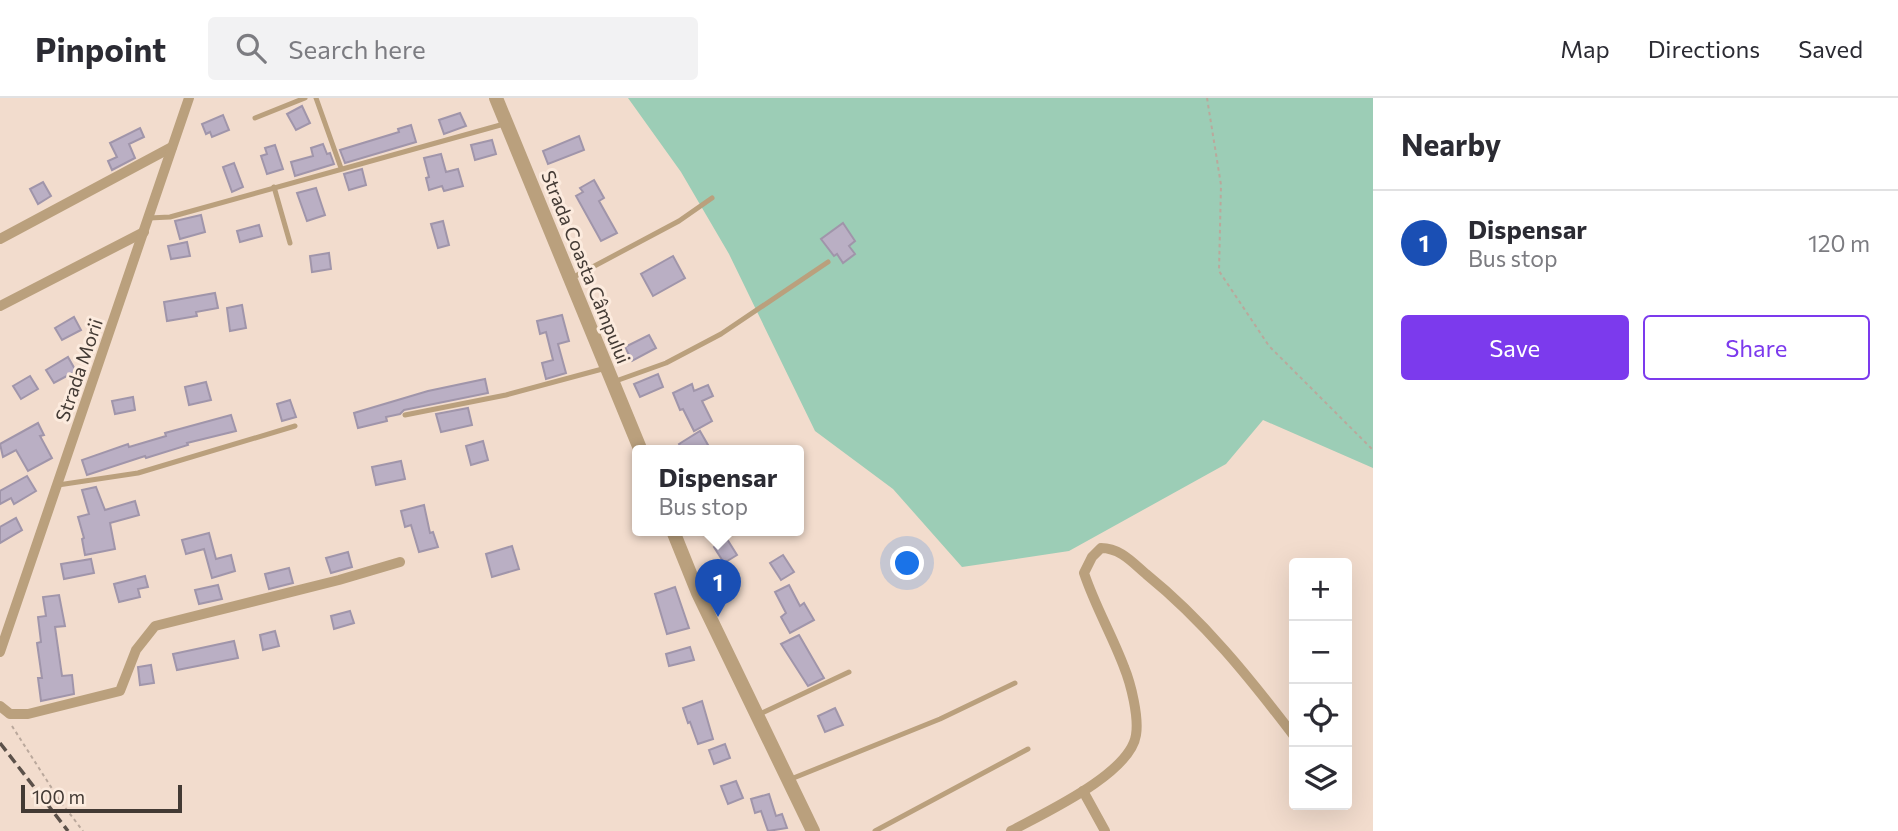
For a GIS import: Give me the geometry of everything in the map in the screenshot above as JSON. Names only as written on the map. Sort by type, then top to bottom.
[{"type":"street","name":"Strada Morii","points":[[0,652],[189,98]]},
{"type":"street","name":"Strada Coasta Câmpului","points":[[496,98],[639,445]]},
{"type":"street","points":[[0,239],[172,147]]},
{"type":"street","points":[[0,306],[144,232]]},
{"type":"street","points":[[675,536],[698,593],[813,831]]},
{"type":"street","points":[[1011,831],[1083,791],[1109,773],[1129,754],[1136,735],[1135,706],[1125,668],[1084,573],[1092,557],[1101,548],[1113,548],[1127,558],[1200,621],[1243,669],[1289,729]]},
{"type":"street","points":[[0,706],[9,714],[28,714],[120,691],[135,650],[155,626],[400,562]]},
{"type":"street","points":[[1083,791],[1105,831]]},
{"type":"lane","points":[[255,118],[305,98]]},
{"type":"lane","points":[[316,98],[341,168]]},
{"type":"lane","points":[[149,218],[170,217],[507,124]]},
{"type":"lane","points":[[274,187],[290,243]]},
{"type":"lane","points":[[570,279],[679,221],[712,198]]},
{"type":"lane","points":[[613,382],[666,363],[722,334],[828,262]]},
{"type":"lane","points":[[405,415],[506,395],[607,368]]},
{"type":"lane","points":[[58,485],[138,473],[295,426]]},
{"type":"lane","points":[[757,716],[849,672]]},
{"type":"lane","points":[[788,780],[940,719],[1015,683]]},
{"type":"lane","points":[[876,831],[1028,749]]},
{"type":"path","points":[[1207,98],[1221,185],[1219,271],[1269,346],[1373,450]]},
{"type":"path","points":[[9,714],[12,725],[60,801],[83,831]]},
{"type":"green space","points":[[628,98],[1373,98],[1373,468],[1263,420],[1226,464],[1069,551],[962,567],[893,489],[815,431],[729,254],[681,172]]},
{"type":"building","points":[[302,106],[310,123],[296,130],[287,114]]},
{"type":"building","points":[[460,113],[466,126],[444,134],[439,120]]},
{"type":"building","points":[[223,115],[229,130],[212,137],[210,132],[206,134],[202,124]]},
{"type":"building","points":[[411,125],[416,142],[345,163],[340,150],[399,132],[398,129]]},
{"type":"building","points":[[140,128],[144,137],[129,144],[135,158],[112,170],[108,161],[117,157],[110,143]]},
{"type":"building","points":[[579,136],[584,150],[548,164],[543,151]]},
{"type":"building","points":[[492,140],[496,154],[475,160],[471,145]]},
{"type":"building","points":[[323,144],[334,164],[295,176],[291,162],[313,156],[311,148]]},
{"type":"building","points":[[275,145],[283,169],[267,174],[261,156],[267,154],[265,148]]},
{"type":"building","points":[[441,154],[446,172],[458,169],[463,186],[444,191],[442,186],[429,190],[424,158]]},
{"type":"building","points":[[234,163],[243,187],[232,192],[223,167]]},
{"type":"building","points":[[362,169],[366,185],[349,190],[344,174]]},
{"type":"building","points":[[594,180],[604,198],[599,201],[617,233],[601,241],[576,196],[583,192],[580,188]]},
{"type":"building","points":[[43,182],[51,196],[38,204],[30,189]]},
{"type":"building","points":[[316,188],[325,215],[307,221],[297,193]]},
{"type":"building","points":[[201,215],[205,232],[180,239],[175,221]]},
{"type":"building","points":[[443,221],[449,245],[438,248],[431,224]]},
{"type":"building","points":[[843,223],[855,241],[849,246],[855,254],[843,263],[821,239]]},
{"type":"building","points":[[259,225],[262,236],[240,242],[237,231]]},
{"type":"building","points":[[187,242],[190,256],[171,259],[168,246]]},
{"type":"building","points":[[329,253],[331,269],[312,272],[310,256]]},
{"type":"building","points":[[673,256],[685,278],[653,296],[641,274]]},
{"type":"building","points":[[215,293],[218,308],[196,312],[197,316],[167,321],[164,302]]},
{"type":"building","points":[[242,305],[246,328],[230,331],[227,308]]},
{"type":"building","points":[[562,315],[569,341],[558,344],[566,373],[546,379],[542,363],[553,360],[546,332],[540,334],[537,321]]},
{"type":"building","points":[[74,317],[81,330],[62,340],[55,328]]},
{"type":"building","points":[[649,335],[656,348],[632,361],[625,347]]},
{"type":"building","points":[[68,357],[76,371],[54,383],[46,370]]},
{"type":"building","points":[[658,374],[663,387],[640,397],[634,384]]},
{"type":"building","points":[[30,376],[38,389],[21,399],[13,386]]},
{"type":"building","points":[[485,379],[488,393],[404,410],[400,414],[386,417],[387,421],[358,428],[354,413],[428,391]]},
{"type":"building","points":[[206,382],[211,400],[189,405],[185,387]]},
{"type":"building","points":[[692,384],[694,391],[708,385],[713,396],[702,401],[712,421],[694,431],[673,393]]},
{"type":"building","points":[[133,397],[135,410],[115,414],[112,401]]},
{"type":"building","points":[[290,400],[296,417],[282,421],[277,404]]},
{"type":"building","points":[[468,408],[472,425],[441,432],[436,414]]},
{"type":"building","points":[[231,415],[236,431],[187,443],[188,445],[87,475],[82,460]]},
{"type":"building","points":[[38,423],[44,435],[40,436],[52,458],[28,471],[16,450],[3,457],[0,444]]},
{"type":"building","points":[[700,431],[708,445],[680,445]]},
{"type":"building","points":[[483,441],[488,460],[471,465],[466,446]]},
{"type":"building","points":[[401,461],[405,479],[376,485],[372,467]]},
{"type":"building","points":[[27,476],[36,491],[14,504],[11,498],[0,504],[0,491]]},
{"type":"building","points":[[96,487],[105,510],[135,501],[139,515],[110,523],[115,549],[85,555],[78,517],[89,514],[82,490]]},
{"type":"building","points":[[424,505],[430,533],[433,532],[438,547],[419,552],[411,525],[405,527],[401,511]]},
{"type":"building","points":[[16,518],[22,530],[0,543],[0,527]]},
{"type":"building","points":[[209,533],[216,559],[231,555],[235,571],[212,578],[204,549],[186,554],[182,540]]},
{"type":"building","points":[[727,539],[737,555],[724,563],[714,547]]},
{"type":"building","points":[[512,546],[519,569],[492,577],[486,554]]},
{"type":"building","points":[[348,552],[352,567],[331,573],[326,558]]},
{"type":"building","points":[[783,555],[794,572],[781,580],[770,563]]},
{"type":"building","points":[[91,559],[94,573],[64,579],[61,564]]},
{"type":"building","points":[[289,568],[293,583],[269,589],[265,574]]},
{"type":"building","points":[[145,576],[148,587],[138,589],[140,597],[119,602],[114,584]]},
{"type":"building","points":[[218,585],[222,599],[199,604],[195,590]]},
{"type":"building","points":[[789,585],[800,606],[804,603],[814,620],[790,633],[781,617],[786,613],[775,592]]},
{"type":"building","points":[[675,587],[689,628],[667,634],[655,594]]},
{"type":"building","points":[[59,595],[65,626],[55,627],[62,676],[72,675],[74,694],[41,701],[38,678],[42,678],[37,643],[41,642],[38,617],[46,616],[43,597]]},
{"type":"building","points":[[350,611],[354,623],[334,629],[331,616]]},
{"type":"building","points":[[275,631],[279,646],[263,650],[260,635]]},
{"type":"building","points":[[799,635],[824,678],[808,686],[781,644]]},
{"type":"building","points":[[234,641],[238,658],[177,670],[173,654]]},
{"type":"building","points":[[690,647],[694,660],[669,666],[666,654]]},
{"type":"building","points":[[151,665],[154,683],[140,685],[138,667]]},
{"type":"building","points":[[702,701],[713,739],[698,744],[683,708]]},
{"type":"building","points":[[835,708],[843,725],[825,732],[818,716]]},
{"type":"building","points":[[725,744],[730,758],[714,764],[709,750]]},
{"type":"building","points":[[736,781],[743,798],[728,804],[721,786]]},
{"type":"building","points":[[769,794],[776,816],[782,814],[787,828],[768,831],[761,811],[755,813],[751,799]]},
{"type":"railway","points":[[0,743],[68,831]]},
{"type":"place","name":"Dispensar","points":[[718,617]]}]
